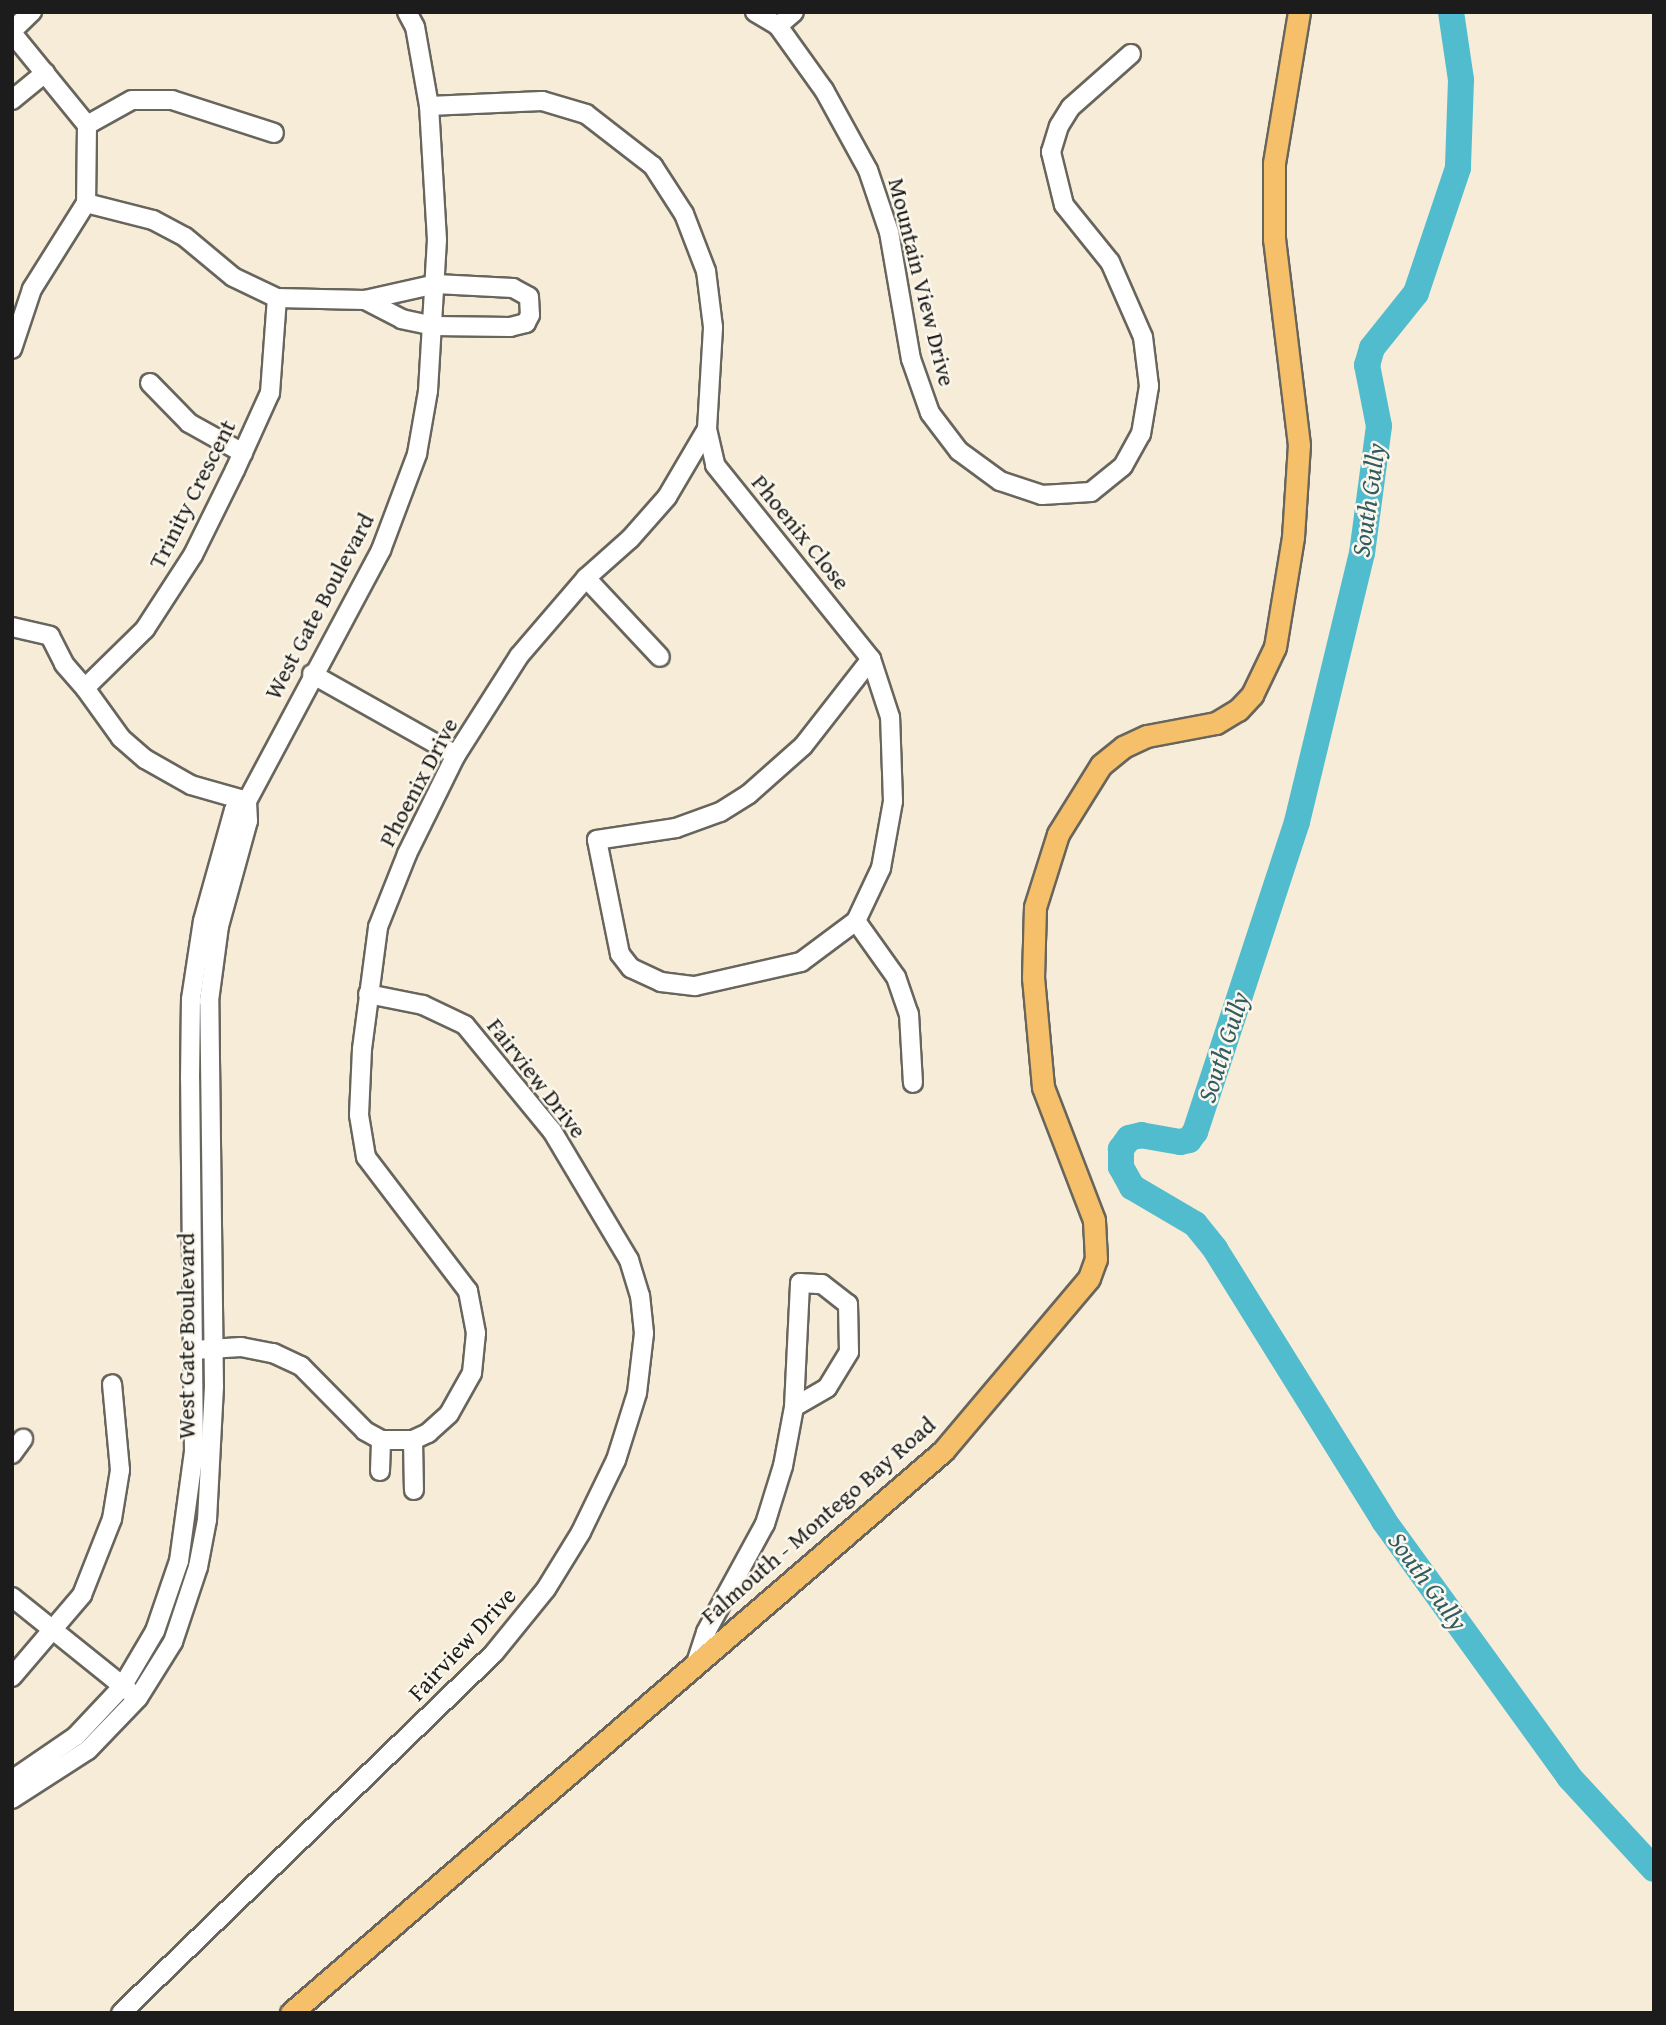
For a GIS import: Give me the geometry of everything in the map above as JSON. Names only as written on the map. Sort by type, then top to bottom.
[{"type":"main road","name":"Falmouth - Montego Bay Road","points":[[291,2013],[697,1660],[943,1451],[1079,1294],[1097,1259],[1094,1220],[1043,1087],[1033,978],[1035,907],[1058,834],[1101,765],[1123,747],[1147,736],[1216,723],[1238,710],[1252,695],[1275,647],[1293,537],[1299,445],[1274,240],[1274,163],[1299,12]]},
{"type":"street","points":[[12,349],[18,307],[86,203],[87,125],[12,32],[32,12]]},
{"type":"street","name":"West Gate Boulevard","points":[[12,1780],[76,1736],[122,1687],[155,1631],[179,1561],[194,1451],[192,986],[203,921],[232,818],[247,801],[312,674],[381,550],[416,454],[434,326],[436,284],[429,106],[415,27],[407,12]]},
{"type":"street","name":"Mountain View Drive","points":[[755,12],[778,26],[824,90],[868,170],[889,232],[911,359],[930,413],[959,451],[1000,481],[1042,495],[1091,492],[1123,466],[1141,434],[1149,386],[1143,337],[1110,262],[1064,205],[1051,152],[1059,125],[1071,107],[1131,54]]},
{"type":"street","points":[[778,26],[793,12]]},
{"type":"street","points":[[12,100],[45,73]]},
{"type":"street","points":[[87,125],[132,100],[172,100],[274,133]]},
{"type":"street","name":"Phoenix Drive","points":[[413,1440],[428,1433],[449,1414],[472,1373],[476,1333],[468,1291],[366,1157],[359,1115],[368,994],[378,927],[391,890],[456,755],[519,656],[586,578],[630,539],[667,497],[707,429],[713,327],[706,271],[684,214],[653,166],[586,114],[542,101],[429,106]]},
{"type":"street","points":[[86,203],[153,220],[185,237],[233,277],[277,298],[365,300],[436,284],[513,288],[528,298],[530,315],[526,323],[510,327],[434,326],[402,319],[365,300]]},
{"type":"street","name":"Trinity Crescent","points":[[85,688],[145,629],[193,555],[270,393],[277,298]]},
{"type":"street","points":[[150,383],[189,423],[243,453]]},
{"type":"street","name":"Phoenix Close","points":[[707,429],[715,465],[871,659],[890,716],[893,801],[881,868],[856,921],[800,962],[695,986],[661,982],[631,968],[620,954],[596,845],[601,838],[676,828],[720,812],[749,794],[803,746],[871,659]]},
{"type":"street","points":[[586,578],[660,657]]},
{"type":"street","points":[[12,627],[50,636],[64,664],[121,738],[145,759],[191,785],[247,801]]},
{"type":"street","points":[[312,674],[456,755]]},
{"type":"street","name":"West Gate Boulevard","points":[[12,1799],[88,1750],[138,1699],[173,1642],[198,1567],[212,1453],[209,1001],[219,926],[248,821],[247,801]]},
{"type":"street","points":[[856,921],[878,946],[900,989],[913,1039],[913,1083]]},
{"type":"street","name":"Fairview Drive","points":[[121,2013],[494,1653],[546,1589],[581,1532],[615,1460],[637,1393],[644,1333],[640,1296],[629,1260],[552,1131],[465,1025],[423,1005],[368,994]]},
{"type":"street","points":[[697,1660],[706,1632],[765,1524],[794,1407],[800,1283],[822,1284],[848,1304],[849,1352],[827,1388],[794,1407]]},
{"type":"street","points":[[194,1350],[213,1348],[273,1353],[301,1366],[365,1431],[380,1440],[413,1440],[414,1490]]},
{"type":"street","points":[[12,1677],[55,1631],[82,1595],[112,1519],[120,1470],[112,1384]]},
{"type":"street","points":[[380,1440],[380,1471]]},
{"type":"street","points":[[12,1597],[138,1699]]},
{"type":"waterway","name":"South Gully","points":[[1451,12],[1461,80],[1458,168],[1416,293],[1372,348],[1367,365],[1379,426],[1362,553],[1297,822],[1195,1132],[1189,1140],[1180,1142],[1142,1135],[1129,1138],[1121,1149],[1121,1167],[1132,1187],[1195,1224],[1215,1249],[1384,1521],[1569,1777],[1654,1869]]}]
